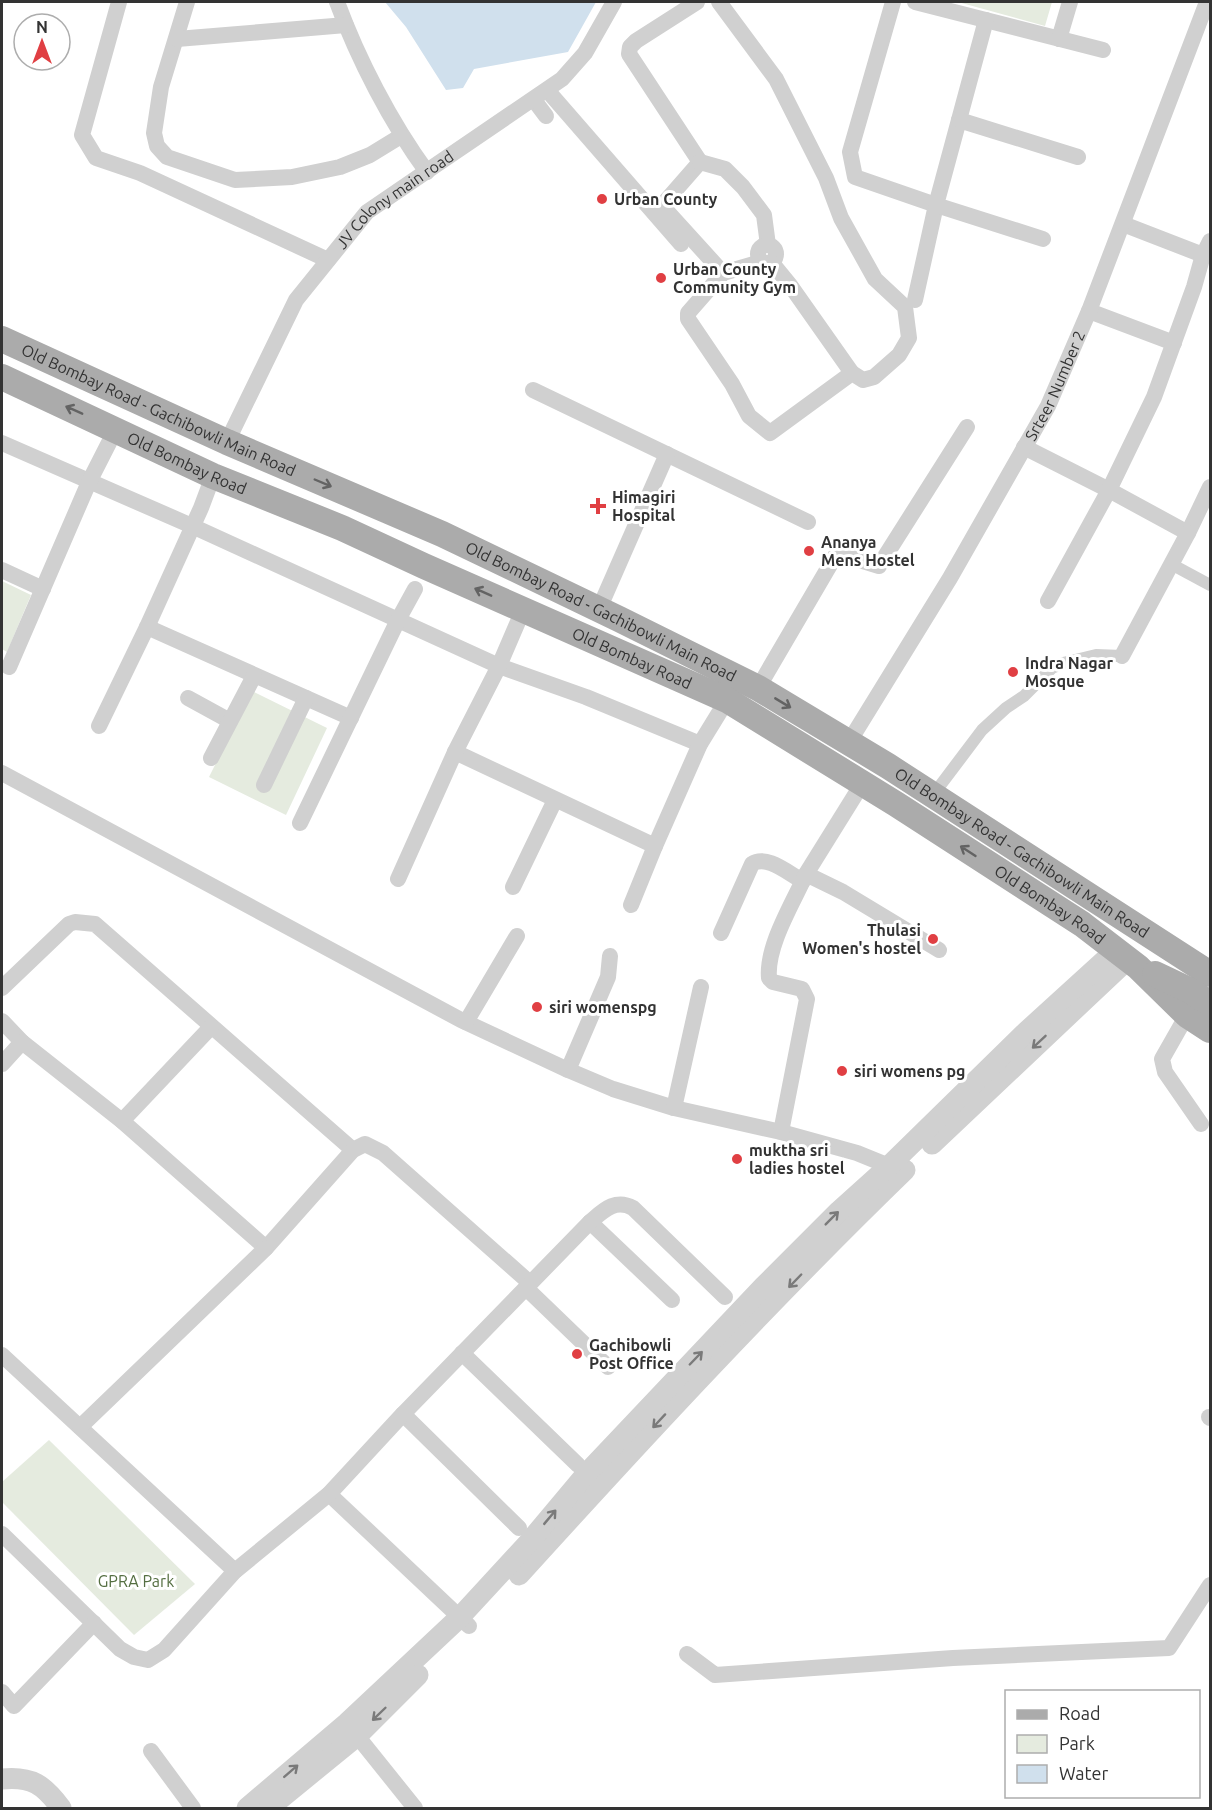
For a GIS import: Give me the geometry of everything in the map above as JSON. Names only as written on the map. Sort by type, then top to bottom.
[{"type":"main road","name":"Old Bombay Road - Gachibowli Main Road","points":[[2,339],[227,441],[442,534],[758,688],[849,742],[1168,945],[1203,985]]},
{"type":"main road","name":"Old Bombay Road","points":[[2,377],[213,476],[342,528],[728,700],[1082,924],[1119,963],[1203,985]]},
{"type":"main road","points":[[1203,985],[1210,1030]]},
{"type":"street","points":[[119,2],[82,135],[96,158],[140,173],[328,260]]},
{"type":"street","points":[[187,2],[161,87],[154,133],[157,146],[167,156],[235,180],[292,177],[340,168],[370,155],[401,136]]},
{"type":"street","points":[[337,2],[401,136],[427,172]]},
{"type":"street","name":"JV Colony main road","points":[[227,441],[296,300],[367,212],[562,79],[585,53],[614,2]]},
{"type":"street","points":[[697,2],[636,41],[630,47],[630,54],[700,162],[725,169],[743,187],[764,215],[768,245],[777,253],[766,262],[723,273],[688,313],[688,319],[732,384],[749,416],[770,433],[852,374]]},
{"type":"street","points":[[719,2],[776,79],[826,178],[841,218],[874,279],[905,307],[909,338],[900,355],[874,377],[863,380],[852,374],[790,285],[766,262]]},
{"type":"street","points":[[892,2],[850,152],[855,177],[1043,239]]},
{"type":"street","points":[[915,2],[1103,50]]},
{"type":"street","points":[[1059,39],[1070,2]]},
{"type":"street","name":"Srteer Number 2","points":[[849,742],[950,578],[1016,466],[1024,447],[1048,406],[1089,311],[1207,2]]},
{"type":"street","points":[[915,300],[936,205],[986,20]]},
{"type":"street","points":[[177,39],[346,25]]},
{"type":"street","points":[[541,95],[559,103],[681,244]]},
{"type":"street","points":[[541,95],[546,116]]},
{"type":"street","points":[[959,120],[1078,157]]},
{"type":"street","points":[[700,162],[668,197],[665,202],[666,209],[723,273]]},
{"type":"street","points":[[1048,602],[1109,490],[1154,396],[1207,248],[1123,224]]},
{"type":"street","points":[[1089,311],[1174,343]]},
{"type":"street","points":[[533,390],[808,522]]},
{"type":"street","points":[[758,688],[837,553],[879,566],[967,427]]},
{"type":"street","points":[[9,667],[89,482],[116,429]]},
{"type":"street","points":[[2,443],[192,526],[499,666],[586,697],[700,744]]},
{"type":"street","points":[[1024,447],[1188,533]]},
{"type":"street","points":[[599,609],[667,454]]},
{"type":"street","points":[[99,726],[147,627],[201,508],[213,476]]},
{"type":"street","points":[[933,795],[982,730],[1006,708],[1024,696],[1052,668],[1096,655],[1122,656],[1210,487]]},
{"type":"street","points":[[1171,564],[1210,585]]},
{"type":"street","points":[[2,570],[43,589]]},
{"type":"street","points":[[300,824],[415,589]]},
{"type":"street","points":[[398,879],[455,752],[499,666],[523,610]]},
{"type":"street","points":[[147,627],[351,718]]},
{"type":"street","points":[[211,758],[254,676]]},
{"type":"street","points":[[188,698],[230,721]]},
{"type":"street","points":[[264,785],[306,698]]},
{"type":"street","points":[[631,905],[700,744],[728,700]]},
{"type":"street","points":[[455,752],[655,846]]},
{"type":"street","points":[[2,773],[466,1022],[568,1070],[613,1089],[674,1108],[782,1132],[856,1153],[895,1171]]},
{"type":"street","points":[[782,1132],[807,999],[801,989],[774,982],[769,978],[768,970],[775,941],[804,878],[862,784]]},
{"type":"street","points":[[513,887],[555,800]]},
{"type":"street","points":[[721,933],[752,864],[758,860],[765,860],[804,878],[843,892],[939,950]]},
{"type":"street","points":[[2,988],[69,924],[75,922],[95,924],[353,1150]]},
{"type":"street","points":[[466,1022],[517,936]]},
{"type":"street","points":[[568,1070],[608,977],[610,956]]},
{"type":"street","points":[[269,1809],[465,1621],[587,1473],[763,1287],[839,1211],[895,1171],[1065,1007],[1119,963]]},
{"type":"street","points":[[1201,1124],[1165,1072],[1162,1059],[1203,985]]},
{"type":"street","points":[[674,1108],[702,987]]},
{"type":"street","points":[[2,1021],[22,1042],[122,1120],[266,1248]]},
{"type":"street","points":[[122,1120],[211,1027]]},
{"type":"street","points":[[2,1064],[22,1042]]},
{"type":"street","points":[[80,1427],[266,1248],[353,1150],[365,1144],[383,1153],[528,1286],[608,1367]]},
{"type":"street","points":[[2,1534],[120,1649],[134,1657],[148,1660],[164,1650],[235,1571],[329,1494],[462,1353],[590,1222],[610,1205],[627,1205],[633,1208],[725,1297]]},
{"type":"street","points":[[590,1222],[672,1300]]},
{"type":"street","points":[[462,1353],[578,1465]]},
{"type":"street","points":[[2,1355],[235,1571]]},
{"type":"street","points":[[403,1414],[519,1528]]},
{"type":"street","points":[[329,1494],[465,1621]]},
{"type":"street","points":[[687,1654],[715,1674],[953,1658],[1169,1648],[1210,1585]]},
{"type":"street","points":[[2,1692],[14,1706],[94,1623]]},
{"type":"street","points":[[247,1809],[352,1729]]},
{"type":"street","points":[[352,1729],[415,1809]]},
{"type":"street","points":[[151,1751],[193,1809]]},
{"type":"street","points":[[2,1779],[32,1780],[48,1790],[61,1809]]},
{"type":"green space","points":[[958,2],[1052,2],[1045,26]]},
{"type":"green space","points":[[2,581],[31,595],[7,652],[2,649]]},
{"type":"green space","points":[[252,691],[327,728],[286,815],[209,777]]},
{"type":"green space","name":"GPRA Park","points":[[49,1440],[195,1584],[134,1635],[2,1502],[2,1482]]},
{"type":"water","points":[[385,2],[596,2],[568,52],[474,69],[463,88],[446,90],[406,27]]},
{"type":"place","name":"Urban County","points":[[602,199]]},
{"type":"place","name":"Urban County Community Gym","points":[[661,278]]},
{"type":"place","name":"Himagiri Hospital","points":[[598,506]]},
{"type":"place","name":"Ananya Mens Hostel","points":[[809,551]]},
{"type":"place","name":"Indra Nagar Mosque","points":[[1013,672]]},
{"type":"place","name":"Thulasi Women's hostel","points":[[933,939]]},
{"type":"place","name":"siri womenspg","points":[[537,1007]]},
{"type":"place","name":"siri womens pg","points":[[842,1071]]},
{"type":"place","name":"muktha sri ladies hostel","points":[[737,1159]]},
{"type":"place","name":"Gachibowli Post Office","points":[[577,1354]]}]
